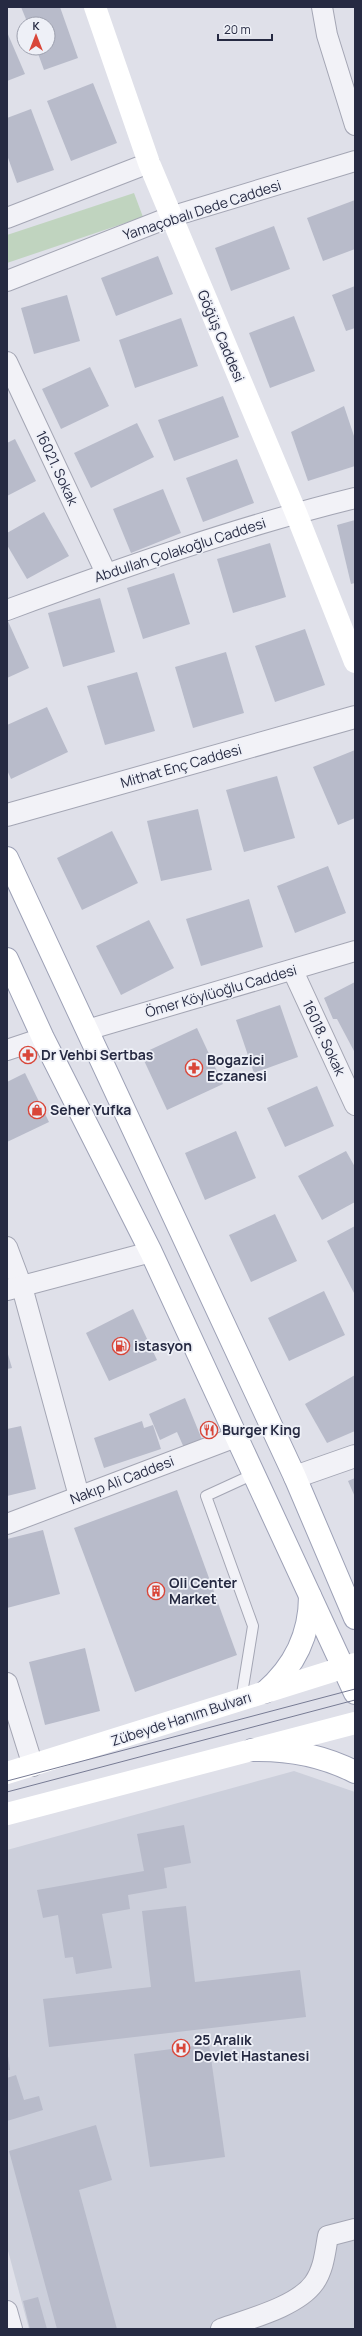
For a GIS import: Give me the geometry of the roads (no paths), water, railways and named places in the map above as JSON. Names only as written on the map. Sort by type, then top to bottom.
[{"type":"main road","name":"Göğüş Caddesi","points":[[95,7],[149,163],[170,217],[296,513],[355,662]]},
{"type":"main road","points":[[7,858],[349,1594],[355,1618]]},
{"type":"main road","points":[[7,959],[44,1038],[151,1252],[236,1437],[310,1592],[350,1666],[355,1693]]},
{"type":"main road","points":[[265,1692],[284,1674],[298,1651],[308,1622],[310,1592]]},
{"type":"main road","name":"Zübeyde Hanım Bulvarı","points":[[7,1773],[350,1666]]},
{"type":"main road","points":[[7,1814],[355,1723]]},
{"type":"main road","points":[[252,1750],[271,1749],[309,1754],[327,1759],[355,1772]]},
{"type":"street","points":[[322,7],[327,35],[355,125]]},
{"type":"street","name":"Yamaçobalı Dede Caddesi","points":[[7,281],[170,217],[355,161]]},
{"type":"street","points":[[7,218],[149,163]]},
{"type":"street","name":"16021. Sokak","points":[[7,362],[106,573]]},
{"type":"street","name":"Abdullah Çolakoğlu Caddesi","points":[[7,610],[106,573],[296,513],[355,498]]},
{"type":"street","name":"Mithat Enç Caddesi","points":[[7,815],[355,717]]},
{"type":"street","name":"Ömer Köylüoğlu Caddesi","points":[[87,1030],[293,971],[355,951]]},
{"type":"street","name":"16018. Sokak","points":[[293,971],[355,1105]]},
{"type":"street","points":[[7,1050],[44,1038]]},
{"type":"street","points":[[7,1247],[14,1288],[79,1496]]},
{"type":"street","points":[[14,1288],[151,1252]]},
{"type":"street","name":"Nakıp Ali Caddesi","points":[[7,1524],[236,1437]]},
{"type":"street","points":[[295,1477],[355,1456]]},
{"type":"street","points":[[7,1683],[33,1766]]},
{"type":"street","points":[[221,2329],[290,2302],[314,2283],[323,2263],[328,2236],[355,2229]]},
{"type":"street","points":[[7,2311],[12,2329]]},
{"type":"lane","points":[[242,1700],[253,1626],[206,1496],[254,1474]]},
{"type":"tram line","points":[[7,1781],[355,1689]]},
{"type":"tram line","points":[[7,1792],[355,1700]]},
{"type":"place","name":"Dr Vehbi Sertbas","points":[[28,1055]]},
{"type":"place","name":"Bogazici Eczanesi","points":[[194,1068]]},
{"type":"place","name":"Seher Yufka","points":[[37,1110]]},
{"type":"place","name":"istasyon","points":[[121,1346]]},
{"type":"place","name":"Burger King","points":[[209,1430]]},
{"type":"place","name":"Oli Center Market","points":[[156,1591]]},
{"type":"place","name":"25 Aralık Devlet Hastanesi","points":[[181,2048]]}]
